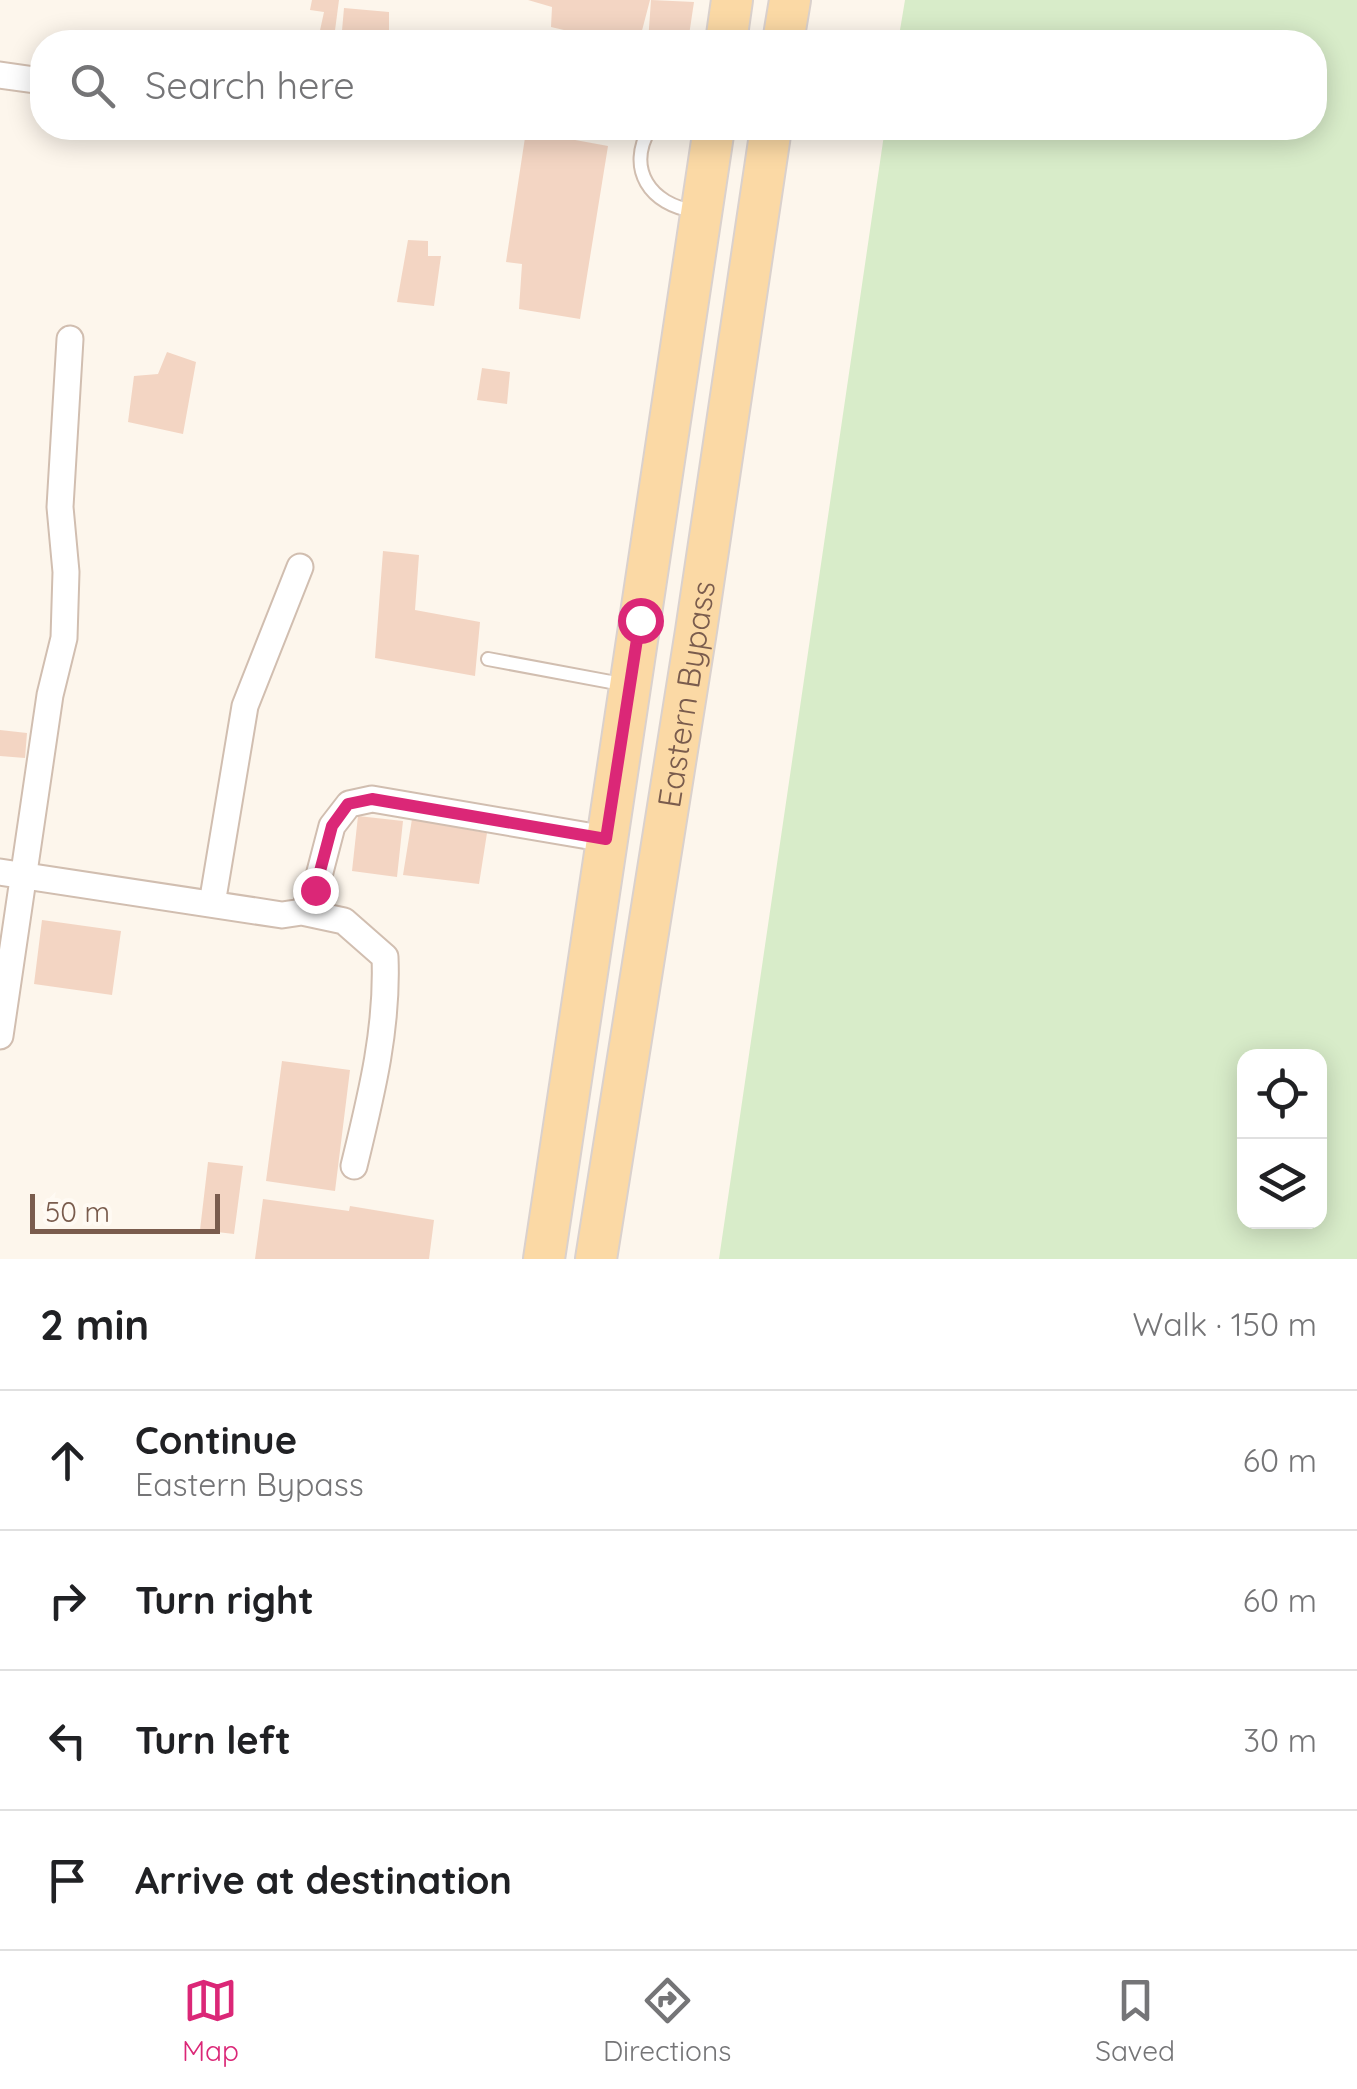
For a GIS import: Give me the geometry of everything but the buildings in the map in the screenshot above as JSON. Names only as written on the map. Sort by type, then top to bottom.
[{"type":"main road","points":[[728,30],[732,0]]},
{"type":"main road","points":[[786,30],[790,0]]},
{"type":"main road","name":"Eastern Bypass","points":[[544,1259],[710,140]]},
{"type":"main road","name":"Eastern Bypass","points":[[596,1259],[769,140]]},
{"type":"main road","points":[[640,620],[696,630]]},
{"type":"street","points":[[0,75],[30,79]]},
{"type":"street","points":[[0,1036],[11,874],[64,638],[66,572],[60,506],[70,339]]},
{"type":"street","points":[[212,904],[245,706],[300,567]]},
{"type":"street","points":[[302,912],[315,890],[332,826],[348,804],[372,799],[606,839]]},
{"type":"street","points":[[11,874],[282,915],[302,912],[344,921],[385,957],[378,1068],[354,1166]]},
{"type":"lane","points":[[644,140],[640,162],[648,190],[676,209],[702,212]]},
{"type":"lane","points":[[488,659],[629,686]]},
{"type":"green space","points":[[905,0],[1357,0],[1357,1259],[719,1259],[883,140],[1327,140],[1327,30],[900,30]]},
{"type":"route","points":[[315,890],[332,826],[348,804],[372,799],[606,839],[640,620]]}]
